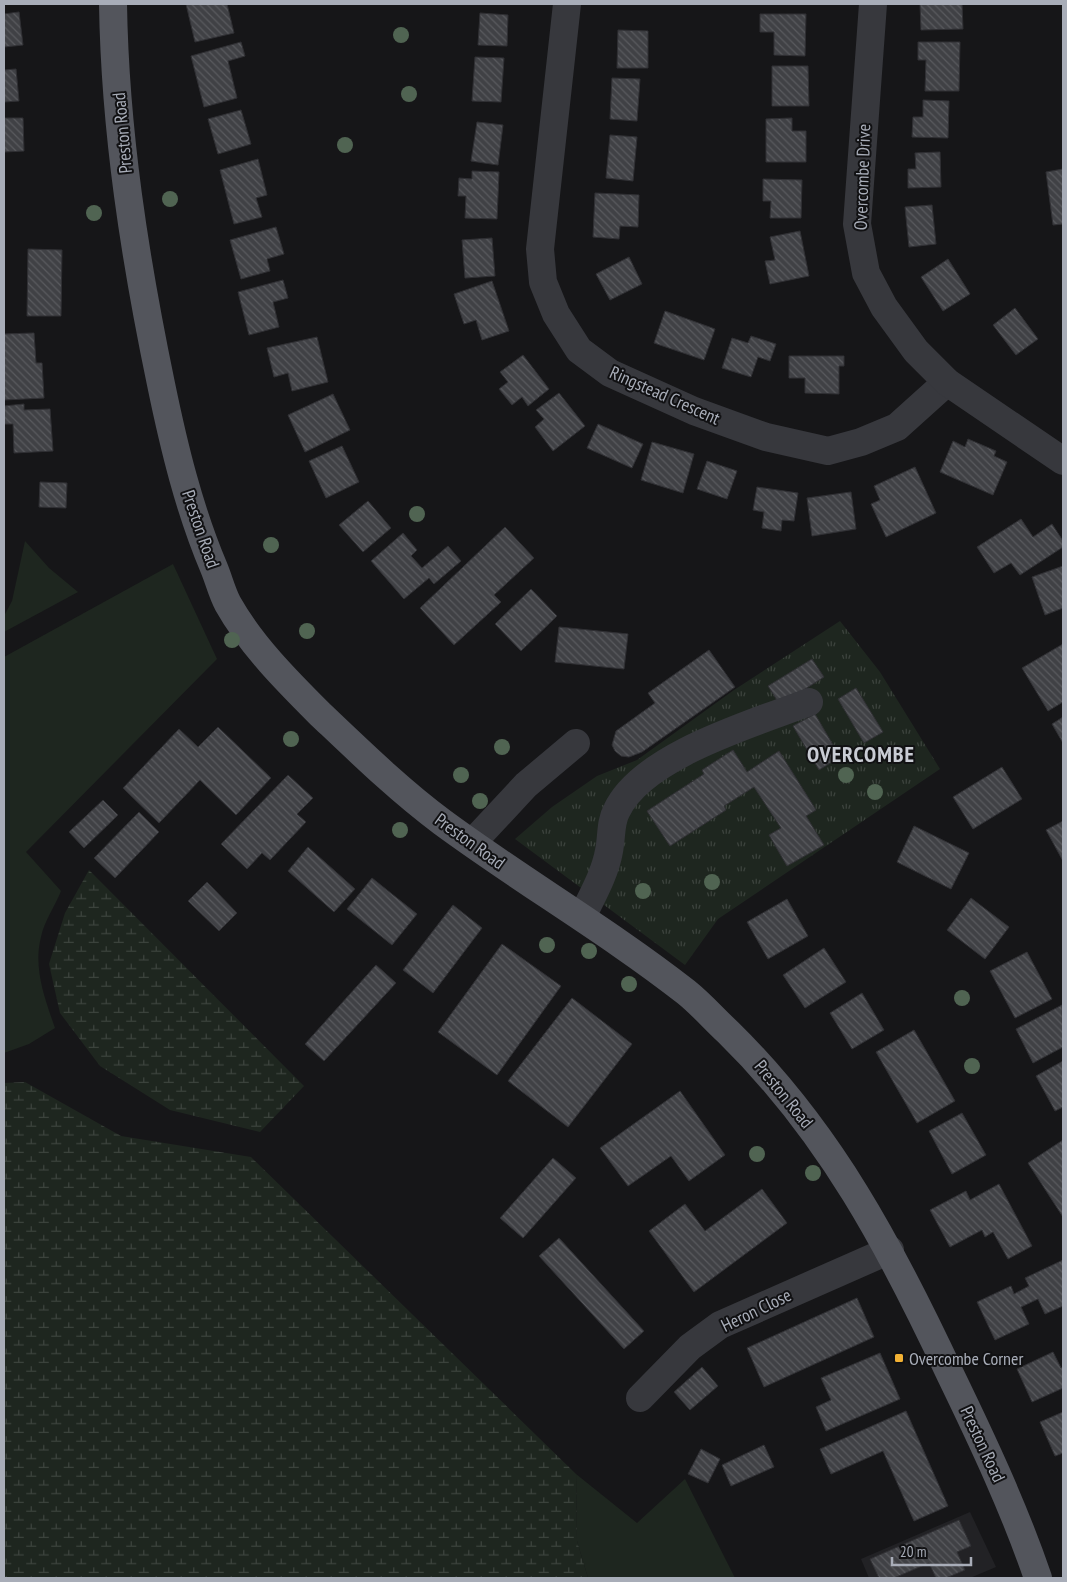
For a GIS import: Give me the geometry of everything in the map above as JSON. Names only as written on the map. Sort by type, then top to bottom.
[{"type":"main road","name":"Preston Road","points":[[113,4],[121,138],[148,321],[170,428],[199,533],[228,604],[252,638],[290,684],[348,741],[441,821],[514,873],[582,917],[690,994],[766,1068],[836,1160],[890,1250],[1015,1512],[1038,1578]]},
{"type":"street","name":"Ringstead Crescent","points":[[567,4],[540,249],[544,282],[556,314],[579,350],[610,373],[694,411],[766,437],[828,451],[861,442],[897,427],[947,382]]},
{"type":"street","name":"Overcombe Drive","points":[[873,4],[857,224],[866,273],[884,307],[916,351],[947,382]]},
{"type":"street","points":[[947,382],[1063,462]]},
{"type":"street","points":[[582,917],[610,851],[617,810],[631,791],[663,764],[692,748],[808,702]]},
{"type":"street","points":[[472,843],[526,785],[576,743]]},
{"type":"street","name":"Heron Close","points":[[640,1398],[690,1347],[720,1325],[890,1250]]},
{"type":"shaded area","points":[[970,1512],[996,1567],[970,1578],[869,1578],[861,1559]]},
{"type":"green space","points":[[25,541],[49,568],[78,592],[4,632],[4,616],[12,601]]},
{"type":"green space","points":[[173,564],[217,659],[26,852],[61,891],[41,937],[38,960],[41,983],[55,1028],[29,1044],[4,1053],[4,657]]},
{"type":"green space","points":[[840,621],[880,672],[940,769],[718,919],[685,965],[515,839],[552,807],[597,776],[637,760],[734,690]]},
{"type":"green space","points":[[89,870],[304,1086],[260,1132],[170,1110],[100,1066],[60,1013],[49,964],[65,913]]},
{"type":"green space","points":[[25,1082],[121,1136],[251,1157],[576,1474],[577,1541],[588,1578],[4,1578],[4,1083]]},
{"type":"green space","points":[[576,1474],[637,1523],[685,1479],[735,1578],[588,1578],[577,1541]]},
{"type":"building","points":[[186,4],[227,4],[234,33],[195,42]]},
{"type":"building","points":[[920,4],[962,4],[963,29],[921,30]]},
{"type":"building","points":[[19,12],[23,45],[4,47],[4,14]]},
{"type":"building","points":[[480,13],[508,15],[507,46],[478,45]]},
{"type":"building","points":[[760,14],[806,14],[805,56],[774,55],[774,32],[760,32]]},
{"type":"building","points":[[618,30],[648,31],[648,68],[617,68]]},
{"type":"building","points":[[241,42],[245,56],[228,61],[237,98],[204,107],[191,56]]},
{"type":"building","points":[[918,42],[960,42],[959,91],[925,91],[926,60],[918,60]]},
{"type":"building","points":[[475,57],[504,58],[501,102],[472,101]]},
{"type":"building","points":[[772,66],[808,66],[809,106],[772,106]]},
{"type":"building","points":[[16,69],[19,101],[4,102],[4,70]]},
{"type":"building","points":[[612,78],[640,79],[637,121],[610,119]]},
{"type":"building","points":[[923,100],[949,101],[948,138],[912,137],[913,117],[923,117]]},
{"type":"building","points":[[241,110],[251,144],[218,154],[208,119]]},
{"type":"building","points":[[4,118],[23,118],[24,151],[4,152]]},
{"type":"building","points":[[792,118],[792,131],[806,131],[806,162],[766,162],[766,119]]},
{"type":"building","points":[[477,122],[503,125],[498,165],[471,161]]},
{"type":"building","points":[[610,135],[637,137],[633,181],[606,178]]},
{"type":"building","points":[[940,152],[941,187],[908,188],[908,169],[916,169],[915,153]]},
{"type":"building","points":[[258,159],[267,195],[256,198],[262,217],[234,224],[220,170]]},
{"type":"building","points":[[1063,169],[1063,224],[1053,225],[1046,172]]},
{"type":"building","points":[[472,171],[499,172],[497,219],[465,218],[466,196],[458,196],[459,178],[472,179]]},
{"type":"building","points":[[763,179],[802,180],[801,218],[770,218],[771,201],[763,201]]},
{"type":"building","points":[[595,193],[639,195],[638,227],[620,226],[619,239],[593,237]]},
{"type":"building","points":[[932,205],[936,244],[909,247],[905,207]]},
{"type":"building","points":[[276,227],[284,254],[267,259],[270,271],[241,279],[230,240]]},
{"type":"building","points":[[800,231],[809,276],[770,284],[765,261],[775,260],[770,237]]},
{"type":"building","points":[[492,238],[495,276],[465,278],[462,240]]},
{"type":"building","points":[[28,249],[62,250],[61,316],[27,316]]},
{"type":"building","points":[[629,257],[642,284],[610,300],[596,274]]},
{"type":"building","points":[[948,259],[970,294],[943,311],[921,277]]},
{"type":"building","points":[[283,280],[288,298],[273,302],[279,327],[249,335],[238,292]]},
{"type":"building","points":[[492,281],[509,331],[482,340],[476,320],[464,324],[454,294]]},
{"type":"building","points":[[1015,308],[1038,339],[1016,355],[993,325]]},
{"type":"building","points":[[665,311],[715,329],[704,360],[654,343]]},
{"type":"building","points":[[34,333],[36,363],[42,363],[44,398],[4,400],[4,334]]},
{"type":"building","points":[[751,336],[776,344],[770,361],[758,357],[751,377],[722,368],[732,338],[748,343]]},
{"type":"building","points":[[317,337],[328,382],[292,391],[288,373],[274,377],[267,348]]},
{"type":"building","points":[[523,355],[549,389],[528,406],[522,397],[512,405],[499,389],[508,382],[500,372]]},
{"type":"building","points":[[789,356],[844,356],[844,366],[839,366],[839,394],[805,393],[805,378],[789,378]]},
{"type":"building","points":[[559,393],[585,426],[553,451],[535,427],[544,419],[536,410]]},
{"type":"building","points":[[333,394],[350,430],[305,452],[288,415]]},
{"type":"building","points":[[24,404],[24,410],[50,409],[53,451],[14,453],[13,424],[4,424],[4,406]]},
{"type":"building","points":[[598,424],[643,444],[632,468],[587,448]]},
{"type":"building","points":[[968,439],[996,451],[994,456],[1007,462],[993,495],[940,472],[953,441],[965,447]]},
{"type":"building","points":[[652,442],[694,454],[683,493],[641,480]]},
{"type":"building","points":[[342,446],[359,482],[326,498],[309,461]]},
{"type":"building","points":[[707,461],[737,471],[727,499],[697,489]]},
{"type":"building","points":[[915,467],[936,513],[886,537],[871,504],[880,500],[874,486]]},
{"type":"building","points":[[40,482],[67,483],[66,508],[39,507]]},
{"type":"building","points":[[757,487],[798,493],[794,521],[782,520],[781,531],[762,528],[764,512],[753,510]]},
{"type":"building","points":[[851,492],[856,529],[812,536],[807,498]]},
{"type":"building","points":[[368,501],[391,528],[363,552],[339,525]]},
{"type":"building","points":[[1021,519],[1033,537],[1052,524],[1063,541],[1063,547],[1020,575],[1011,563],[994,573],[977,547]]},
{"type":"building","points":[[505,527],[534,558],[494,595],[501,602],[454,645],[420,608]]},
{"type":"building","points":[[403,533],[417,550],[411,556],[422,568],[448,546],[461,561],[434,584],[429,578],[404,599],[371,561]]},
{"type":"building","points":[[1063,566],[1063,608],[1045,615],[1032,577]]},
{"type":"building","points":[[531,589],[557,616],[521,651],[495,624]]},
{"type":"building","points":[[559,627],[628,634],[624,669],[555,662]]},
{"type":"building","points":[[1063,644],[1063,702],[1048,711],[1022,668]]},
{"type":"building","points":[[709,650],[735,687],[642,752],[629,757],[621,756],[615,751],[612,745],[616,731],[655,703],[648,693]]},
{"type":"building","points":[[812,659],[824,677],[780,705],[768,686]]},
{"type":"building","points":[[856,688],[883,732],[864,743],[838,699]]},
{"type":"building","points":[[815,714],[840,757],[819,770],[793,726]]},
{"type":"building","points":[[1063,717],[1063,743],[1052,724]]},
{"type":"building","points":[[218,727],[271,778],[236,815],[200,780],[159,823],[123,788],[179,729],[198,747]]},
{"type":"building","points":[[733,750],[747,772],[779,751],[816,810],[806,816],[824,845],[787,866],[769,835],[781,828],[754,787],[724,806],[726,810],[670,846],[647,811],[704,774],[702,770]]},
{"type":"building","points":[[1002,767],[1022,799],[973,829],[953,797]]},
{"type":"building","points":[[288,775],[313,798],[297,814],[306,822],[270,860],[262,853],[247,869],[221,844]]},
{"type":"building","points":[[103,800],[118,815],[84,848],[69,832]]},
{"type":"building","points":[[139,812],[159,832],[115,878],[94,858]]},
{"type":"building","points":[[1063,821],[1063,861],[1046,830]]},
{"type":"building","points":[[914,826],[969,853],[951,889],[897,862]]},
{"type":"building","points":[[308,847],[355,889],[334,912],[288,871]]},
{"type":"building","points":[[372,878],[417,914],[392,945],[347,909]]},
{"type":"building","points":[[207,882],[237,913],[219,931],[188,901]]},
{"type":"building","points":[[971,898],[1009,927],[985,959],[947,930]]},
{"type":"building","points":[[787,899],[808,936],[768,959],[747,922]]},
{"type":"building","points":[[453,905],[482,928],[433,993],[403,970]]},
{"type":"building","points":[[502,944],[561,986],[497,1075],[438,1032]]},
{"type":"building","points":[[824,948],[846,982],[805,1008],[783,975]]},
{"type":"building","points":[[1027,952],[1052,999],[1015,1018],[990,971]]},
{"type":"building","points":[[376,965],[396,983],[324,1061],[305,1044]]},
{"type":"building","points":[[862,993],[884,1030],[852,1049],[830,1013]]},
{"type":"building","points":[[572,998],[632,1044],[568,1127],[508,1081]]},
{"type":"building","points":[[1062,1005],[1063,1047],[1033,1063],[1016,1029]]},
{"type":"building","points":[[914,1030],[955,1101],[917,1123],[876,1052]]},
{"type":"building","points":[[1063,1061],[1063,1107],[1055,1111],[1036,1076]]},
{"type":"building","points":[[680,1091],[725,1155],[689,1181],[671,1156],[628,1186],[600,1148]]},
{"type":"building","points":[[962,1113],[986,1155],[952,1174],[929,1131]]},
{"type":"building","points":[[1063,1140],[1063,1217],[1028,1163]]},
{"type":"building","points":[[553,1158],[576,1178],[523,1238],[500,1218]]},
{"type":"building","points":[[999,1184],[1032,1246],[1008,1259],[993,1232],[985,1237],[982,1230],[950,1247],[930,1210],[966,1191],[970,1200]]},
{"type":"building","points":[[762,1189],[787,1223],[694,1292],[649,1231],[685,1204],[705,1231]]},
{"type":"building","points":[[559,1238],[644,1331],[624,1349],[539,1256]]},
{"type":"building","points":[[1063,1260],[1063,1306],[1045,1314],[1038,1299],[1021,1307],[1029,1324],[995,1340],[977,1302],[1011,1286],[1014,1294],[1029,1286],[1025,1278]]},
{"type":"building","points":[[857,1298],[874,1337],[764,1387],[747,1348]]},
{"type":"building","points":[[1053,1352],[1061,1368],[1063,1367],[1063,1388],[1032,1402],[1017,1369]]},
{"type":"building","points":[[880,1353],[900,1399],[826,1431],[816,1407],[831,1400],[821,1378]]},
{"type":"building","points":[[702,1367],[718,1386],[690,1410],[674,1392]]},
{"type":"building","points":[[906,1411],[948,1506],[914,1521],[883,1451],[831,1474],[820,1449]]},
{"type":"building","points":[[1063,1412],[1063,1453],[1055,1456],[1040,1422]]},
{"type":"building","points":[[764,1445],[774,1467],[731,1486],[722,1465]]},
{"type":"building","points":[[701,1449],[720,1459],[708,1483],[688,1474]]},
{"type":"building","points":[[959,1520],[971,1546],[957,1552],[965,1570],[946,1578],[936,1578],[929,1563],[894,1578],[879,1578],[870,1559]]},
{"type":"place","name":"Overcombe Corner","points":[[899,1358]]},
{"type":"district","name":"OVERCOMBE","points":[[861,754]]}]
